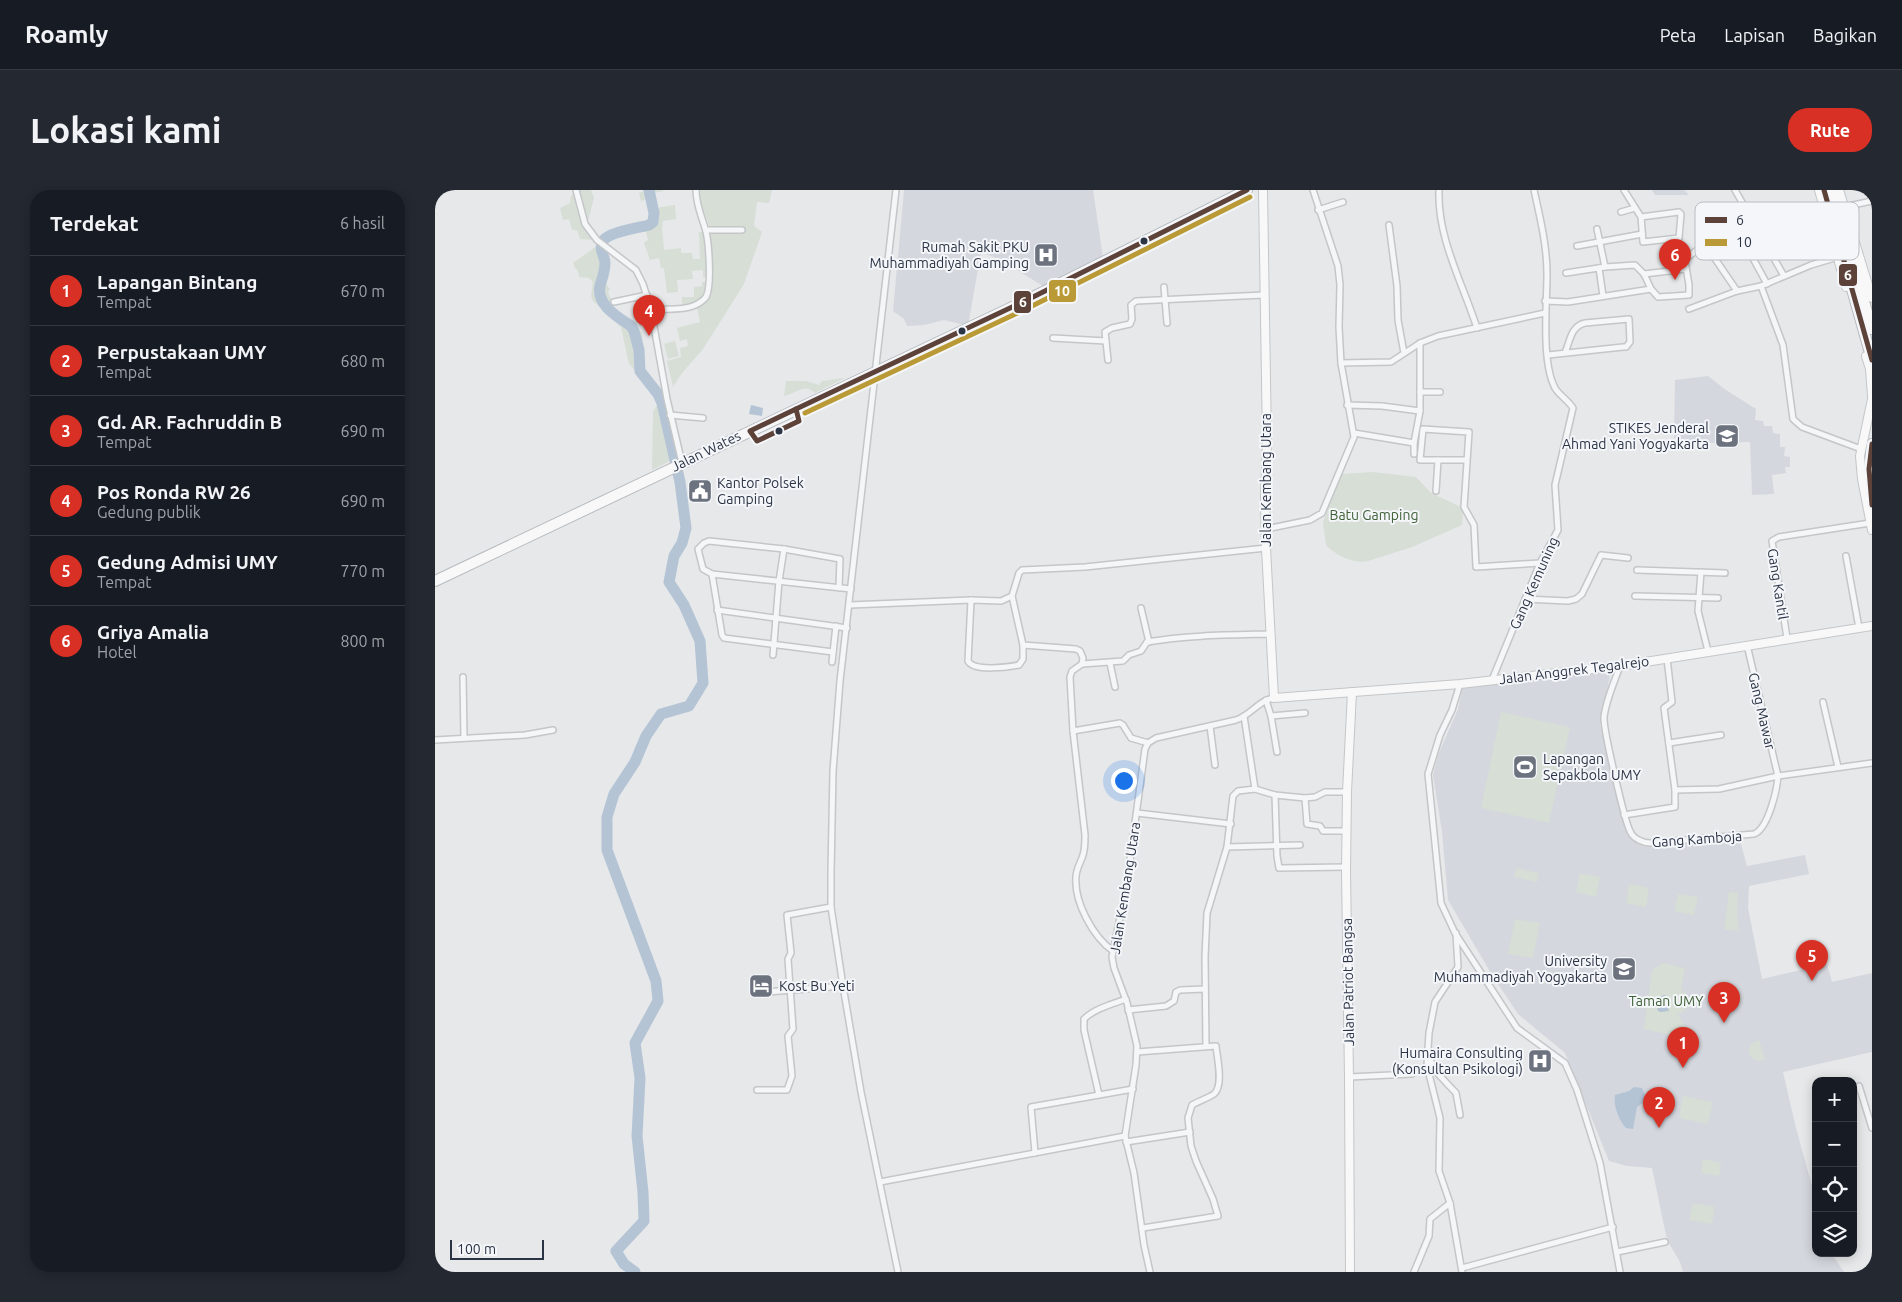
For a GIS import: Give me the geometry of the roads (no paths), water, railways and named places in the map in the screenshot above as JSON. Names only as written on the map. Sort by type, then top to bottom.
[{"type":"highway","name":"Jalan Wates","points":[[435,581],[1023,302],[1247,190]]},
{"type":"highway","points":[[1844,260],[1872,360]]},
{"type":"highway","points":[[1852,260],[1872,329]]},
{"type":"highway","points":[[1872,444],[1869,468],[1872,505]]},
{"type":"street","points":[[576,190],[585,224],[599,241],[636,270],[647,295],[680,464]]},
{"type":"street","points":[[651,310],[687,308],[702,301],[707,296],[709,276],[706,230],[698,208],[696,190]]},
{"type":"street","points":[[896,190],[877,370],[840,681],[833,771],[831,907],[861,1092],[898,1272]]},
{"type":"street","name":"Jalan Kembang Utara","points":[[1263,190],[1267,443],[1266,548],[1274,698]]},
{"type":"street","points":[[1266,529],[1310,520],[1322,513],[1353,443],[1354,433],[1347,405],[1341,363],[1339,327],[1341,285],[1338,266],[1313,190]]},
{"type":"street","points":[[1439,190],[1438,202],[1445,238],[1477,328]]},
{"type":"street","name":"Gang Kemuning","points":[[1492,680],[1540,563],[1558,529],[1555,485],[1573,408],[1555,388],[1549,370],[1545,313],[1547,272],[1542,224],[1534,190]]},
{"type":"street","points":[[1624,190],[1641,217],[1642,240],[1645,243],[1679,238],[1681,214],[1679,212],[1664,212],[1641,217]]},
{"type":"street","points":[[1735,190],[1742,202]]},
{"type":"street","points":[[1839,190],[1843,202]]},
{"type":"street","points":[[1859,204],[1872,201]]},
{"type":"street","points":[[1318,210],[1343,202]]},
{"type":"street","points":[[1621,212],[1635,208]]},
{"type":"street","points":[[1389,225],[1397,286],[1397,320],[1404,353]]},
{"type":"street","points":[[1597,229],[1601,242],[1603,296]]},
{"type":"street","points":[[706,230],[742,230]]},
{"type":"street","points":[[1577,246],[1642,234]]},
{"type":"street","points":[[1566,273],[1633,264],[1639,267],[1651,289],[1658,297],[1689,295],[1685,261],[1695,252]]},
{"type":"street","points":[[1859,256],[1872,298]]},
{"type":"street","points":[[1716,260],[1737,291]]},
{"type":"street","points":[[1752,260],[1764,285],[1783,345],[1793,419],[1802,427],[1861,449]]},
{"type":"street","points":[[1775,260],[1784,276]]},
{"type":"street","points":[[1689,309],[1737,291],[1764,285],[1828,260]]},
{"type":"street","points":[[1839,260],[1870,369],[1872,397],[1861,449],[1862,479],[1871,526]]},
{"type":"street","points":[[1644,274],[1686,269]]},
{"type":"street","points":[[1165,287],[1167,323]]},
{"type":"street","points":[[1545,301],[1568,302],[1651,289]]},
{"type":"street","points":[[614,302],[647,295]]},
{"type":"street","points":[[1108,360],[1105,341],[1107,331],[1132,322],[1131,308],[1133,302],[1165,298],[1264,295]]},
{"type":"street","points":[[1341,363],[1391,362],[1420,343],[1438,336],[1545,313]]},
{"type":"street","points":[[1548,355],[1626,347],[1630,342],[1629,319],[1585,322],[1578,325],[1574,328],[1565,353]]},
{"type":"street","points":[[1053,338],[1105,341]]},
{"type":"street","points":[[1414,454],[1414,443],[1420,411],[1420,343]]},
{"type":"street","points":[[1420,392],[1440,392]]},
{"type":"street","points":[[1347,405],[1382,406],[1420,411]]},
{"type":"street","points":[[670,415],[703,418]]},
{"type":"street","points":[[1467,460],[1420,460],[1423,429],[1469,432],[1464,507],[1474,525],[1476,567],[1540,563]]},
{"type":"street","points":[[1354,433],[1414,443]]},
{"type":"street","points":[[1436,490],[1438,460]]},
{"type":"street","name":"Gang Kantil","points":[[1787,638],[1771,546],[1773,539],[1871,526]]},
{"type":"street","points":[[839,588],[840,558],[709,541],[700,545],[698,552],[703,569],[712,574],[839,588],[851,589]]},
{"type":"street","points":[[971,600],[968,661],[976,667],[1019,665],[1023,659],[1023,645],[1012,596],[1021,570],[1085,567],[1266,548]]},
{"type":"street","points":[[773,655],[779,581],[784,550]]},
{"type":"street","points":[[1525,599],[1576,599],[1582,594],[1601,555],[1628,558]]},
{"type":"street","points":[[1846,556],[1859,628]]},
{"type":"street","points":[[1637,570],[1725,573]]},
{"type":"street","points":[[1701,572],[1699,617],[1708,651]]},
{"type":"street","points":[[712,574],[717,610],[724,638],[833,652]]},
{"type":"street","points":[[849,604],[971,600],[1001,601],[1012,596]]},
{"type":"street","points":[[1635,596],[1718,598]]},
{"type":"street","points":[[1141,608],[1149,642]]},
{"type":"street","points":[[717,610],[847,628]]},
{"type":"street","points":[[832,662],[837,626]]},
{"type":"street","name":"Jalan Anggrek Tegalrejo","points":[[1274,698],[1460,684],[1620,666],[1872,626]]},
{"type":"street","points":[[1113,951],[1106,945],[1087,920],[1079,902],[1075,878],[1084,851],[1085,835],[1073,731],[1070,677],[1072,671],[1082,664],[1123,661],[1127,656],[1138,653],[1149,642],[1206,636],[1270,634]]},
{"type":"street","points":[[1023,645],[1076,649],[1083,658],[1082,664]]},
{"type":"street","name":"Gang Mawar","points":[[1747,645],[1777,776]]},
{"type":"street","points":[[1624,815],[1675,806],[1675,790],[1664,708],[1672,702],[1667,658]]},
{"type":"street","points":[[1110,663],[1115,687]]},
{"type":"street","name":"Gang Kamboja","points":[[1620,666],[1608,701],[1604,721],[1624,815],[1631,833],[1637,839],[1647,843],[1754,834],[1760,831],[1765,824],[1777,787],[1777,776]]},
{"type":"street","points":[[463,677],[464,738]]},
{"type":"street","points":[[1460,684],[1452,710],[1440,735],[1428,774],[1441,902],[1455,933],[1517,1028],[1565,1063],[1577,1090],[1600,1163],[1613,1227],[1619,1272]]},
{"type":"street","name":"Jalan Patriot Bangsa","points":[[1350,1272],[1346,867],[1347,792],[1352,692]]},
{"type":"street","points":[[1073,731],[1119,724],[1123,725],[1131,738],[1148,743],[1156,738],[1244,716],[1266,700],[1274,698]]},
{"type":"street","points":[[1266,700],[1271,716],[1277,752]]},
{"type":"street","points":[[1823,702],[1838,767]]},
{"type":"street","points":[[1271,716],[1305,713]]},
{"type":"street","points":[[1244,716],[1255,789]]},
{"type":"street","points":[[1210,726],[1215,765]]},
{"type":"street","points":[[435,740],[525,735],[553,730]]},
{"type":"street","points":[[1669,743],[1721,735]]},
{"type":"street","name":"Jalan Kembang Utara","points":[[1148,743],[1144,753],[1137,813],[1113,951],[1113,964],[1137,1040],[1126,1139],[1134,1173],[1144,1245],[1150,1272]]},
{"type":"street","points":[[1675,790],[1719,789],[1777,776],[1872,763]]},
{"type":"street","points":[[1207,1046],[1205,989],[1207,913],[1227,847],[1234,794],[1238,791],[1255,789],[1275,795],[1305,798],[1315,797],[1325,792],[1347,792]]},
{"type":"street","points":[[1275,795],[1277,864],[1280,868],[1346,867]]},
{"type":"street","points":[[1305,798],[1307,824],[1321,827],[1323,831],[1347,831]]},
{"type":"street","points":[[1137,813],[1231,824]]},
{"type":"street","points":[[1227,847],[1300,845]]},
{"type":"street","points":[[758,1090],[788,1089],[791,1076],[788,1036],[793,1029],[788,959],[791,953],[787,915],[831,907]]},
{"type":"street","points":[[1455,933],[1458,967],[1435,1002],[1429,1033],[1427,1066],[1440,1118],[1439,1171],[1449,1200],[1462,1270],[1613,1227]]},
{"type":"street","points":[[753,993],[843,986]]},
{"type":"street","points":[[1129,1010],[1168,1006],[1174,1001],[1175,992],[1205,989]]},
{"type":"street","points":[[1099,1095],[1084,1030],[1084,1019],[1125,999]]},
{"type":"street","points":[[1137,1052],[1216,1046],[1219,1085],[1212,1095],[1192,1105],[1188,1118],[1191,1146],[1218,1216],[1143,1228]]},
{"type":"street","points":[[1428,1049],[1431,1062],[1439,1075],[1456,1093],[1460,1115]]},
{"type":"street","points":[[1349,1077],[1412,1074]]},
{"type":"street","points":[[1859,1086],[1872,1128]]},
{"type":"street","points":[[1035,1153],[1031,1107],[1133,1089]]},
{"type":"street","points":[[880,1182],[1035,1153],[1126,1139],[1190,1132]]},
{"type":"street","points":[[1414,1272],[1429,1236],[1431,1219],[1449,1200]]},
{"type":"street","points":[[1617,1252],[1665,1242]]},
{"type":"water","points":[[751,405],[763,408],[762,416],[749,414]]},
{"type":"water","points":[[1667,996],[1666,1003],[1669,1011],[1661,1012],[1658,1011],[1657,1001],[1659,997]]},
{"type":"water","points":[[1634,1087],[1642,1088],[1645,1095],[1644,1102],[1637,1107],[1633,1129],[1626,1128],[1621,1121],[1617,1113],[1615,1095],[1629,1091]]},
{"type":"waterway","points":[[635,1272],[624,1264],[616,1251],[644,1221],[637,1136],[640,1078],[635,1043],[658,1001],[656,981],[607,850],[607,817],[614,794],[635,762],[646,736],[661,714],[689,706],[703,683],[700,641],[684,605],[669,582],[674,556],[682,543],[686,528],[680,482],[662,403],[658,394],[640,371],[639,350],[634,331],[631,326],[609,310],[601,299],[600,293],[605,266],[601,247],[603,241],[611,235],[649,225],[653,222],[654,213],[649,190]]},
{"type":"place","name":"Rumah Sakit PKU Muhammadiyah Gamping","points":[[1046,255]]},
{"type":"place","name":"Griya Amalia","points":[[1675,280]]},
{"type":"place","name":"Pos Ronda RW 26","points":[[649,336]]},
{"type":"place","name":"STIKES Jenderal Ahmad Yani Yogyakarta","points":[[1727,436]]},
{"type":"place","name":"Kantor Polsek Gamping","points":[[700,491]]},
{"type":"place","name":"Lapangan Sepakbola UMY","points":[[1525,767]]},
{"type":"place","name":"University Muhammadiyah Yogyakarta","points":[[1624,969]]},
{"type":"place","name":"Gedung Admisi UMY","points":[[1812,981]]},
{"type":"place","name":"Kost Bu Yeti","points":[[761,986]]},
{"type":"place","name":"Gd. AR. Fachruddin B","points":[[1724,1023]]},
{"type":"place","name":"Humaira Consulting (Konsultan Psikologi)","points":[[1540,1061]]},
{"type":"place","name":"Lapangan Bintang","points":[[1683,1068]]},
{"type":"place","name":"Perpustakaan UMY","points":[[1659,1128]]},
{"type":"park label","name":"Batu Gamping","points":[[1374,515]]},
{"type":"park label","name":"Taman UMY","points":[[1666,1001]]}]
